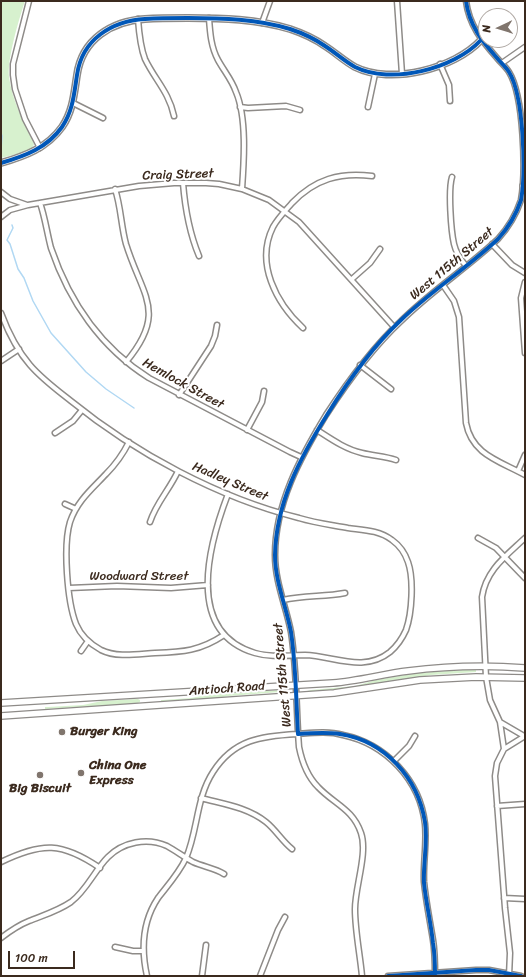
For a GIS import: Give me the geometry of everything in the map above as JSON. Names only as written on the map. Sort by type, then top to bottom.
[{"type":"main road","name":"Antioch Road","points":[[1,703],[295,686],[345,682],[418,670],[485,666],[525,668]]},
{"type":"main road","name":"Antioch Road","points":[[1,716],[347,692],[410,681],[486,676],[525,678]]},
{"type":"street","points":[[29,1],[12,64],[15,89],[25,119],[40,148]]},
{"type":"street","points":[[262,23],[270,1]]},
{"type":"street","points":[[397,1],[402,74]]},
{"type":"street","name":"West 115th Street","points":[[466,1],[471,22],[478,35]]},
{"type":"street","points":[[1,163],[31,153],[53,138],[68,117],[73,103],[79,64],[89,46],[95,39],[111,27],[130,20],[209,18],[262,23],[289,29],[306,35],[326,46],[351,65],[364,71],[375,74],[390,75],[421,71],[440,64],[468,51],[478,43]]},
{"type":"street","points":[[209,18],[211,39],[214,50],[233,85],[240,107],[244,156],[242,189]]},
{"type":"street","points":[[138,19],[139,37],[145,58],[167,95],[174,116]]},
{"type":"street","points":[[502,63],[525,47]]},
{"type":"street","name":"West 115th Street","points":[[362,976],[355,910],[356,892],[363,850],[362,838],[358,826],[348,812],[318,787],[308,774],[301,757],[290,630],[278,580],[275,555],[281,513],[288,489],[301,457],[338,396],[360,365],[394,327],[503,234],[516,212],[524,186],[525,166],[519,99],[509,72],[488,48]]},
{"type":"street","points":[[440,64],[449,85],[450,101]]},
{"type":"street","points":[[368,107],[375,74]]},
{"type":"street","points":[[519,99],[525,100]]},
{"type":"street","points":[[73,103],[102,118]]},
{"type":"street","points":[[240,107],[286,106],[300,110]]},
{"type":"street","points":[[303,328],[290,315],[271,283],[267,268],[266,253],[270,234],[278,219],[308,189],[328,179],[349,174],[372,176]]},
{"type":"street","points":[[452,177],[450,189],[453,239],[456,252],[466,266]]},
{"type":"street","points":[[183,183],[190,232],[199,256]]},
{"type":"street","name":"Craig Street","points":[[1,217],[10,210],[28,205],[115,189],[183,183],[219,184],[242,189],[269,200],[299,222],[394,327]]},
{"type":"street","points":[[115,189],[125,240],[146,295],[149,311],[143,338],[139,346],[126,362]]},
{"type":"street","name":"Craig Street","points":[[1,192],[10,199],[28,205]]},
{"type":"street","name":"Hemlock Street","points":[[40,203],[51,246],[63,278],[83,314],[110,348],[148,378],[301,457]]},
{"type":"street","points":[[492,244],[512,265],[525,273]]},
{"type":"street","points":[[352,279],[370,263],[380,249]]},
{"type":"street","points":[[525,282],[521,298],[525,353]]},
{"type":"street","points":[[443,284],[454,302],[459,317],[466,423],[470,436],[479,449],[485,454],[525,475]]},
{"type":"street","name":"Hadley Street","points":[[1,313],[9,333],[18,349],[40,376],[94,420],[129,442],[178,471],[228,494],[281,513],[318,523],[375,532],[390,538],[402,550],[408,562],[411,598],[408,621],[403,635],[395,647],[384,656],[372,661],[358,663],[310,655],[272,656],[255,653],[236,644],[224,635]]},
{"type":"street","points":[[180,395],[211,346],[217,325]]},
{"type":"street","points":[[1,361],[18,349]]},
{"type":"street","points":[[360,365],[391,389]]},
{"type":"street","points":[[247,430],[262,402],[264,391]]},
{"type":"street","points":[[55,433],[73,421],[82,410]]},
{"type":"street","points":[[317,430],[350,449],[361,453],[396,460]]},
{"type":"street","points":[[129,442],[116,463],[85,496],[76,509],[70,521],[67,539],[69,588],[73,615],[76,624],[88,641],[102,650],[116,654],[161,653],[201,648],[224,635],[212,612],[208,585],[208,568],[218,520],[228,494]]},
{"type":"street","points":[[518,471],[525,454]]},
{"type":"street","points":[[150,522],[156,508],[178,471]]},
{"type":"street","points":[[65,504],[76,509]]},
{"type":"street","points":[[478,538],[496,548],[525,578]]},
{"type":"street","points":[[504,749],[500,722],[492,707],[486,676],[482,606],[483,589],[490,574],[525,538]]},
{"type":"street","name":"Woodward Street","points":[[69,588],[117,586],[170,588],[208,585]]},
{"type":"street","points":[[283,600],[302,596],[345,593]]},
{"type":"street","points":[[81,652],[88,641]]},
{"type":"street","points":[[500,722],[525,736],[504,749],[497,763],[496,771],[497,806],[504,898],[510,953],[509,975]]},
{"type":"street","points":[[147,976],[143,951],[144,936],[149,915],[154,905],[177,874],[186,857],[192,842],[201,798],[213,772],[220,762],[235,748],[266,736],[328,733],[354,738],[377,748],[401,768],[413,786],[423,812],[426,837],[424,883],[433,943],[435,974]]},
{"type":"street","points":[[394,761],[409,746],[415,736]]},
{"type":"street","points":[[201,798],[244,810],[259,817],[274,829],[292,849]]},
{"type":"street","points":[[497,806],[525,804]]},
{"type":"street","points":[[1,938],[17,926],[57,910],[71,902],[85,888],[109,856],[116,850],[129,844],[148,842],[165,845],[192,861],[216,869],[224,874]]},
{"type":"street","points":[[1,862],[27,850],[50,848],[77,853],[100,868]]},
{"type":"street","points":[[504,898],[525,898]]},
{"type":"street","points":[[260,976],[278,930],[285,917]]},
{"type":"street","points":[[202,976],[206,945]]},
{"type":"street","points":[[115,947],[133,951],[143,951]]},
{"type":"street","points":[[388,976],[435,974],[476,970],[521,976]]},
{"type":"green space","points":[[1,1],[25,1],[12,50],[9,77],[22,120],[34,144],[32,150],[1,158]]},
{"type":"green space","points":[[476,670],[476,672],[431,675],[344,690],[307,692],[311,690],[355,686],[376,680],[417,673]]},
{"type":"green space","points":[[282,690],[282,692],[229,696],[212,699],[161,702],[161,700],[191,698],[207,695]]},
{"type":"green space","points":[[138,699],[140,702],[135,704],[45,709],[45,707],[83,705],[102,701]]},
{"type":"waterway","points":[[1,133],[1,149]]},
{"type":"waterway","points":[[12,225],[13,228],[7,240],[10,244],[18,269],[24,278],[33,301],[51,333],[86,372],[106,389],[134,408]]},
{"type":"cycle path","points":[[435,976],[434,951],[424,883],[426,830],[421,806],[407,777],[397,764],[385,753],[356,738],[340,734],[298,734],[293,644],[275,565],[275,555],[276,536],[280,517],[291,482],[317,431],[352,377],[370,353],[401,320],[424,299],[498,239],[517,211],[521,200],[523,188],[521,116],[514,83],[508,70],[486,45],[477,32],[470,18],[466,1]]},
{"type":"cycle path","points":[[1,163],[35,150],[56,134],[69,115],[80,62],[85,51],[100,34],[121,24],[145,19],[161,18],[214,18],[265,23],[304,34],[321,43],[355,67],[370,72],[386,74],[404,74],[439,66],[455,59],[478,42]]},
{"type":"cycle path","points":[[388,976],[476,970],[489,970],[521,976]]},
{"type":"place","name":"Burger King","points":[[62,732]]},
{"type":"place","name":"China One Express","points":[[81,773]]},
{"type":"place","name":"Big Biscuit","points":[[40,775]]}]
